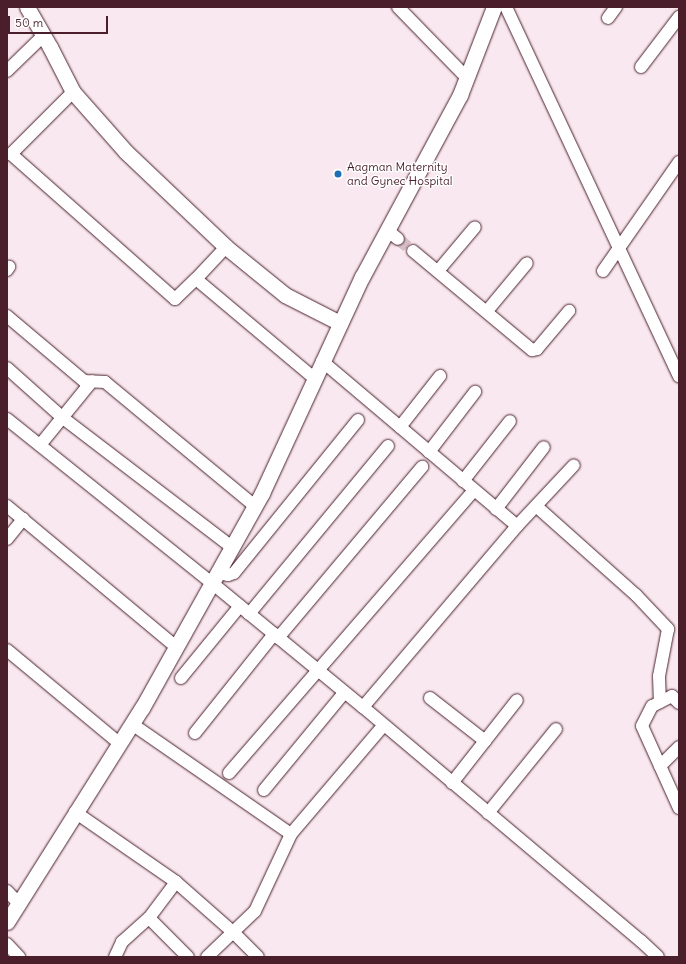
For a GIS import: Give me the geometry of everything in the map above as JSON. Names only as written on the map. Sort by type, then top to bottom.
[{"type":"street","points":[[27,7],[73,92],[126,152],[226,246],[285,295],[340,323]]},
{"type":"street","points":[[398,7],[467,78]]},
{"type":"street","points":[[7,922],[75,812],[132,724],[255,506],[340,323],[392,234],[460,95],[494,7]]},
{"type":"street","points":[[506,7],[679,377]]},
{"type":"street","points":[[608,18],[616,7]]},
{"type":"street","points":[[641,67],[679,17]]},
{"type":"street","points":[[7,71],[44,36]]},
{"type":"street","points":[[73,92],[11,154],[175,299],[196,279],[226,246]]},
{"type":"street","points":[[603,271],[679,162]]},
{"type":"street","points":[[438,271],[475,227]]},
{"type":"street","points":[[413,251],[487,311],[532,350],[536,349],[568,311]]},
{"type":"street","points":[[487,311],[527,263]]},
{"type":"street","points":[[196,279],[314,378]]},
{"type":"street","points":[[7,316],[84,381],[105,382],[255,506]]},
{"type":"street","points":[[322,361],[517,526]]},
{"type":"street","points":[[7,368],[63,418],[232,547]]},
{"type":"street","points":[[400,427],[440,376]]},
{"type":"street","points":[[40,445],[92,382]]},
{"type":"street","points":[[429,452],[475,392]]},
{"type":"street","points":[[7,419],[215,578],[244,610],[362,707],[658,957]]},
{"type":"street","points":[[215,578],[234,572],[358,420]]},
{"type":"street","points":[[463,481],[510,421]]},
{"type":"street","points":[[181,678],[244,610],[388,446]]},
{"type":"street","points":[[496,509],[544,447]]},
{"type":"street","points":[[362,707],[517,526],[574,465]]},
{"type":"street","points":[[195,734],[276,636],[422,468]]},
{"type":"street","points":[[229,773],[474,490]]},
{"type":"street","points":[[7,506],[176,647]]},
{"type":"street","points":[[536,506],[636,595],[668,628],[659,676],[660,702]]},
{"type":"street","points":[[7,539],[23,519]]},
{"type":"street","points":[[7,650],[119,743]]},
{"type":"street","points":[[264,790],[344,692]]},
{"type":"street","points":[[679,703],[672,696],[652,706],[642,726],[679,808]]},
{"type":"street","points":[[430,698],[485,741]]},
{"type":"street","points":[[452,783],[517,700]]},
{"type":"street","points":[[132,724],[291,834]]},
{"type":"street","points":[[207,957],[255,911],[291,834],[383,726]]},
{"type":"street","points":[[488,813],[556,729]]},
{"type":"street","points":[[660,766],[679,747]]},
{"type":"street","points":[[75,812],[176,882],[233,932],[258,957]]},
{"type":"street","points":[[117,956],[122,942],[148,918],[176,882]]},
{"type":"street","points":[[7,891],[18,903]]},
{"type":"street","points":[[148,918],[188,957]]},
{"type":"street","points":[[7,944],[20,957]]},
{"type":"tunnel","points":[[398,239],[413,251]]},
{"type":"place","name":"Aagman Maternity and Gynec Hospital","points":[[338,174]]}]
